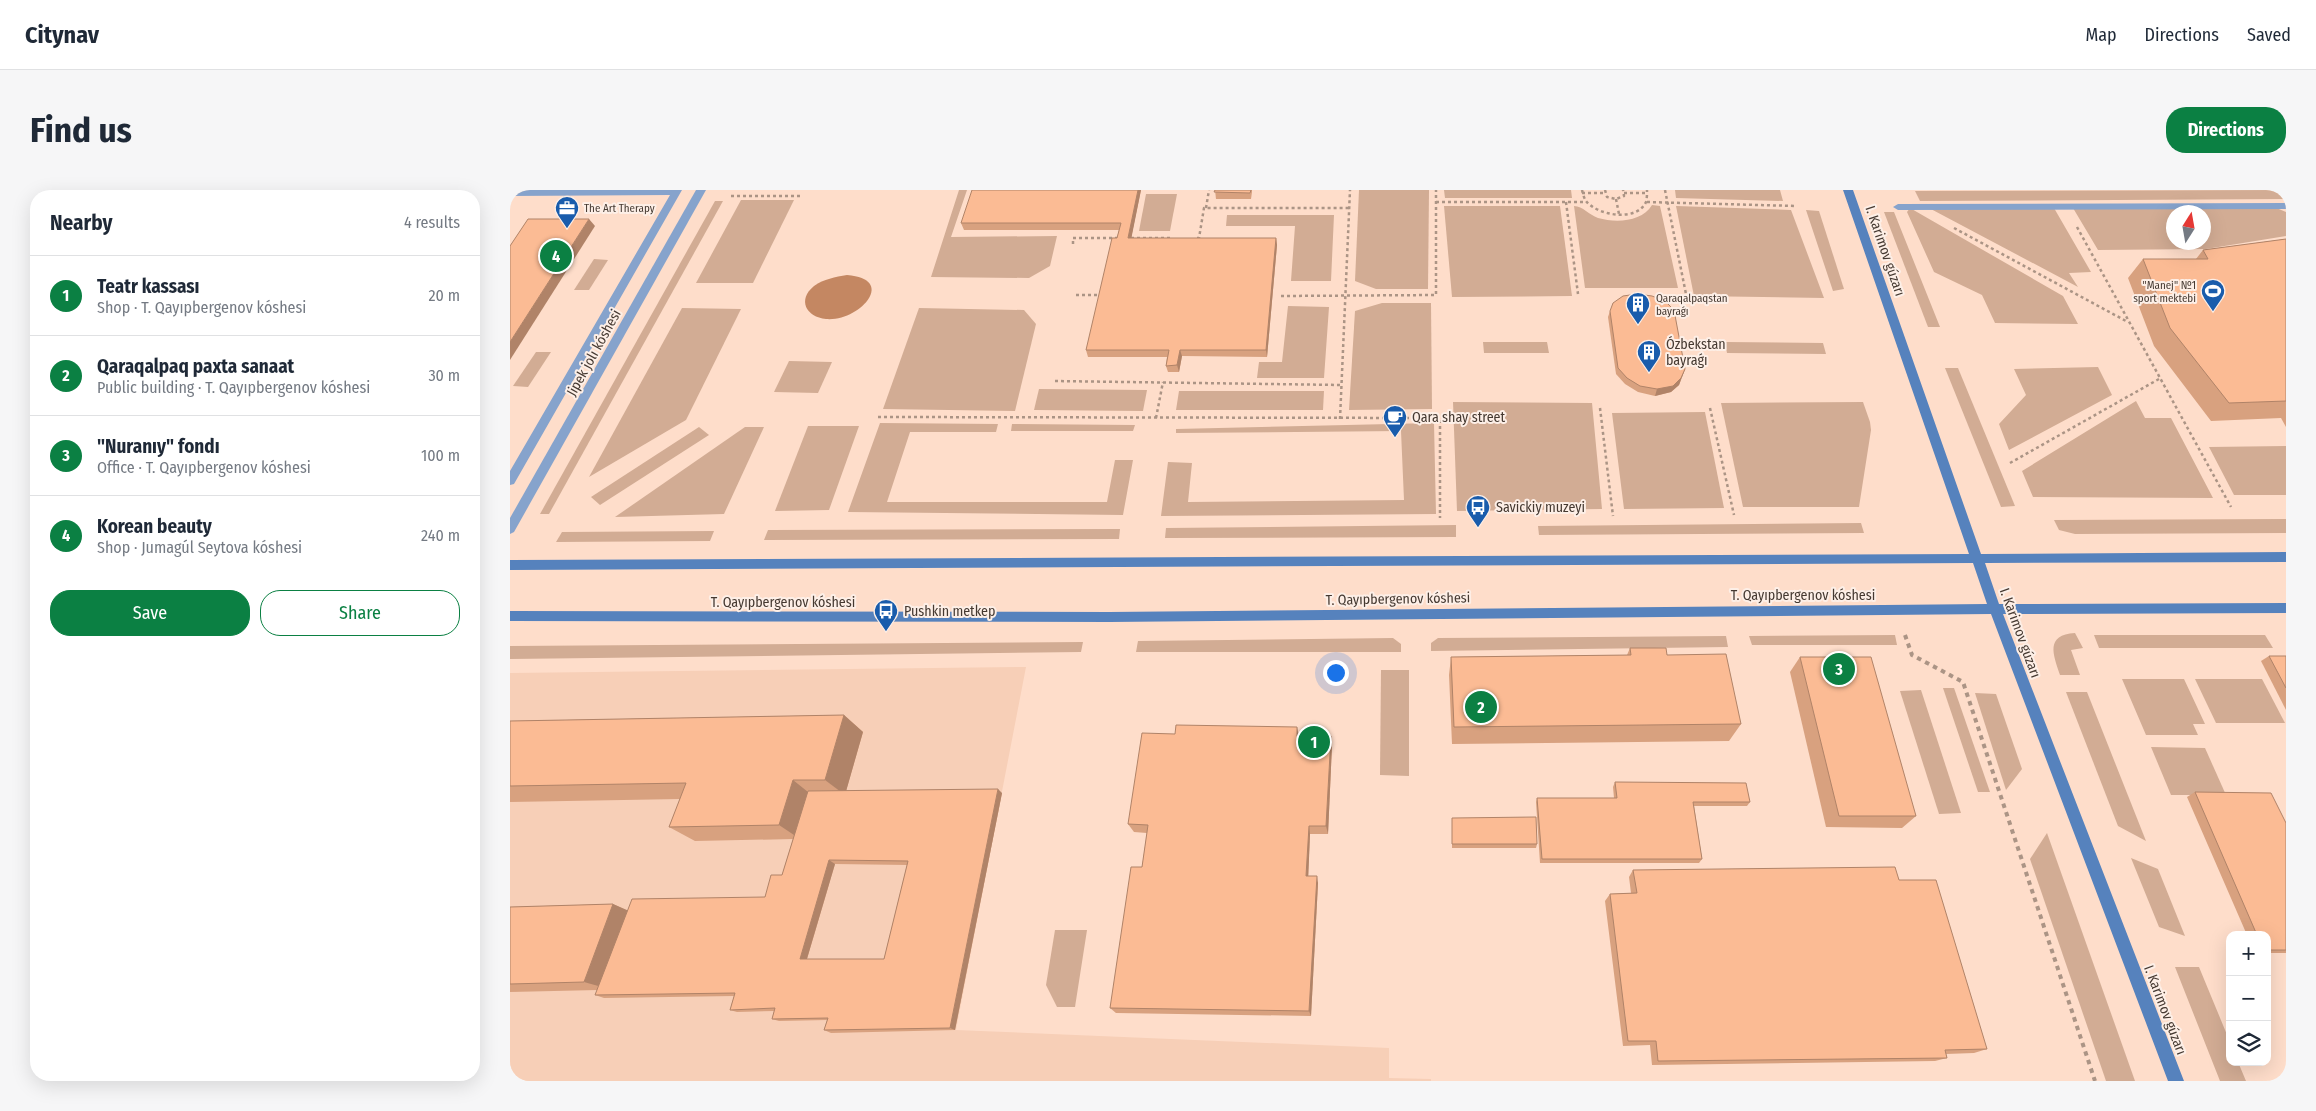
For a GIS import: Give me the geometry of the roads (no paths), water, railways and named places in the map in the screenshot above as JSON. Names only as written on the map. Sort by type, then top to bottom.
[{"type":"main road","name":"I. Karimov gúzarı","points":[[1848,190],[1995,610],[2176,1081]]},
{"type":"main road","points":[[510,566],[2286,557]]},
{"type":"main road","name":"T. Qayıpbergenov kóshesi","points":[[510,616],[1109,617],[1788,610],[2286,608]]},
{"type":"street","name":"Jipek jolı kóshesi","points":[[510,529],[701,190]]},
{"type":"street","name":"Jipek jolı kóshesi","points":[[510,481],[676,191]]},
{"type":"street","points":[[510,193],[676,191]]},
{"type":"street","points":[[1898,207],[2286,206]]},
{"type":"place","name":"The Art Therapy","points":[[567,229]]},
{"type":"place","name":"Korean beauty","points":[[556,256]]},
{"type":"place","name":"\"Manej\" №1 sport mektebi","points":[[2213,312]]},
{"type":"place","name":"Qaraqalpaqstan bayraǵı","points":[[1638,325]]},
{"type":"place","name":"Ózbekstan bayraǵı","points":[[1649,373]]},
{"type":"place","name":"Qara shay street","points":[[1395,438]]},
{"type":"place","name":"Savickiy muzeyi","points":[[1478,528]]},
{"type":"place","name":"Pushkin metkep","points":[[886,632]]},
{"type":"place","name":"\"Nuranıy\" fondı","points":[[1839,669]]},
{"type":"place","name":"Qaraqalpaq paxta sanaat","points":[[1481,707]]},
{"type":"place","name":"Teatr kassası","points":[[1314,742]]}]
